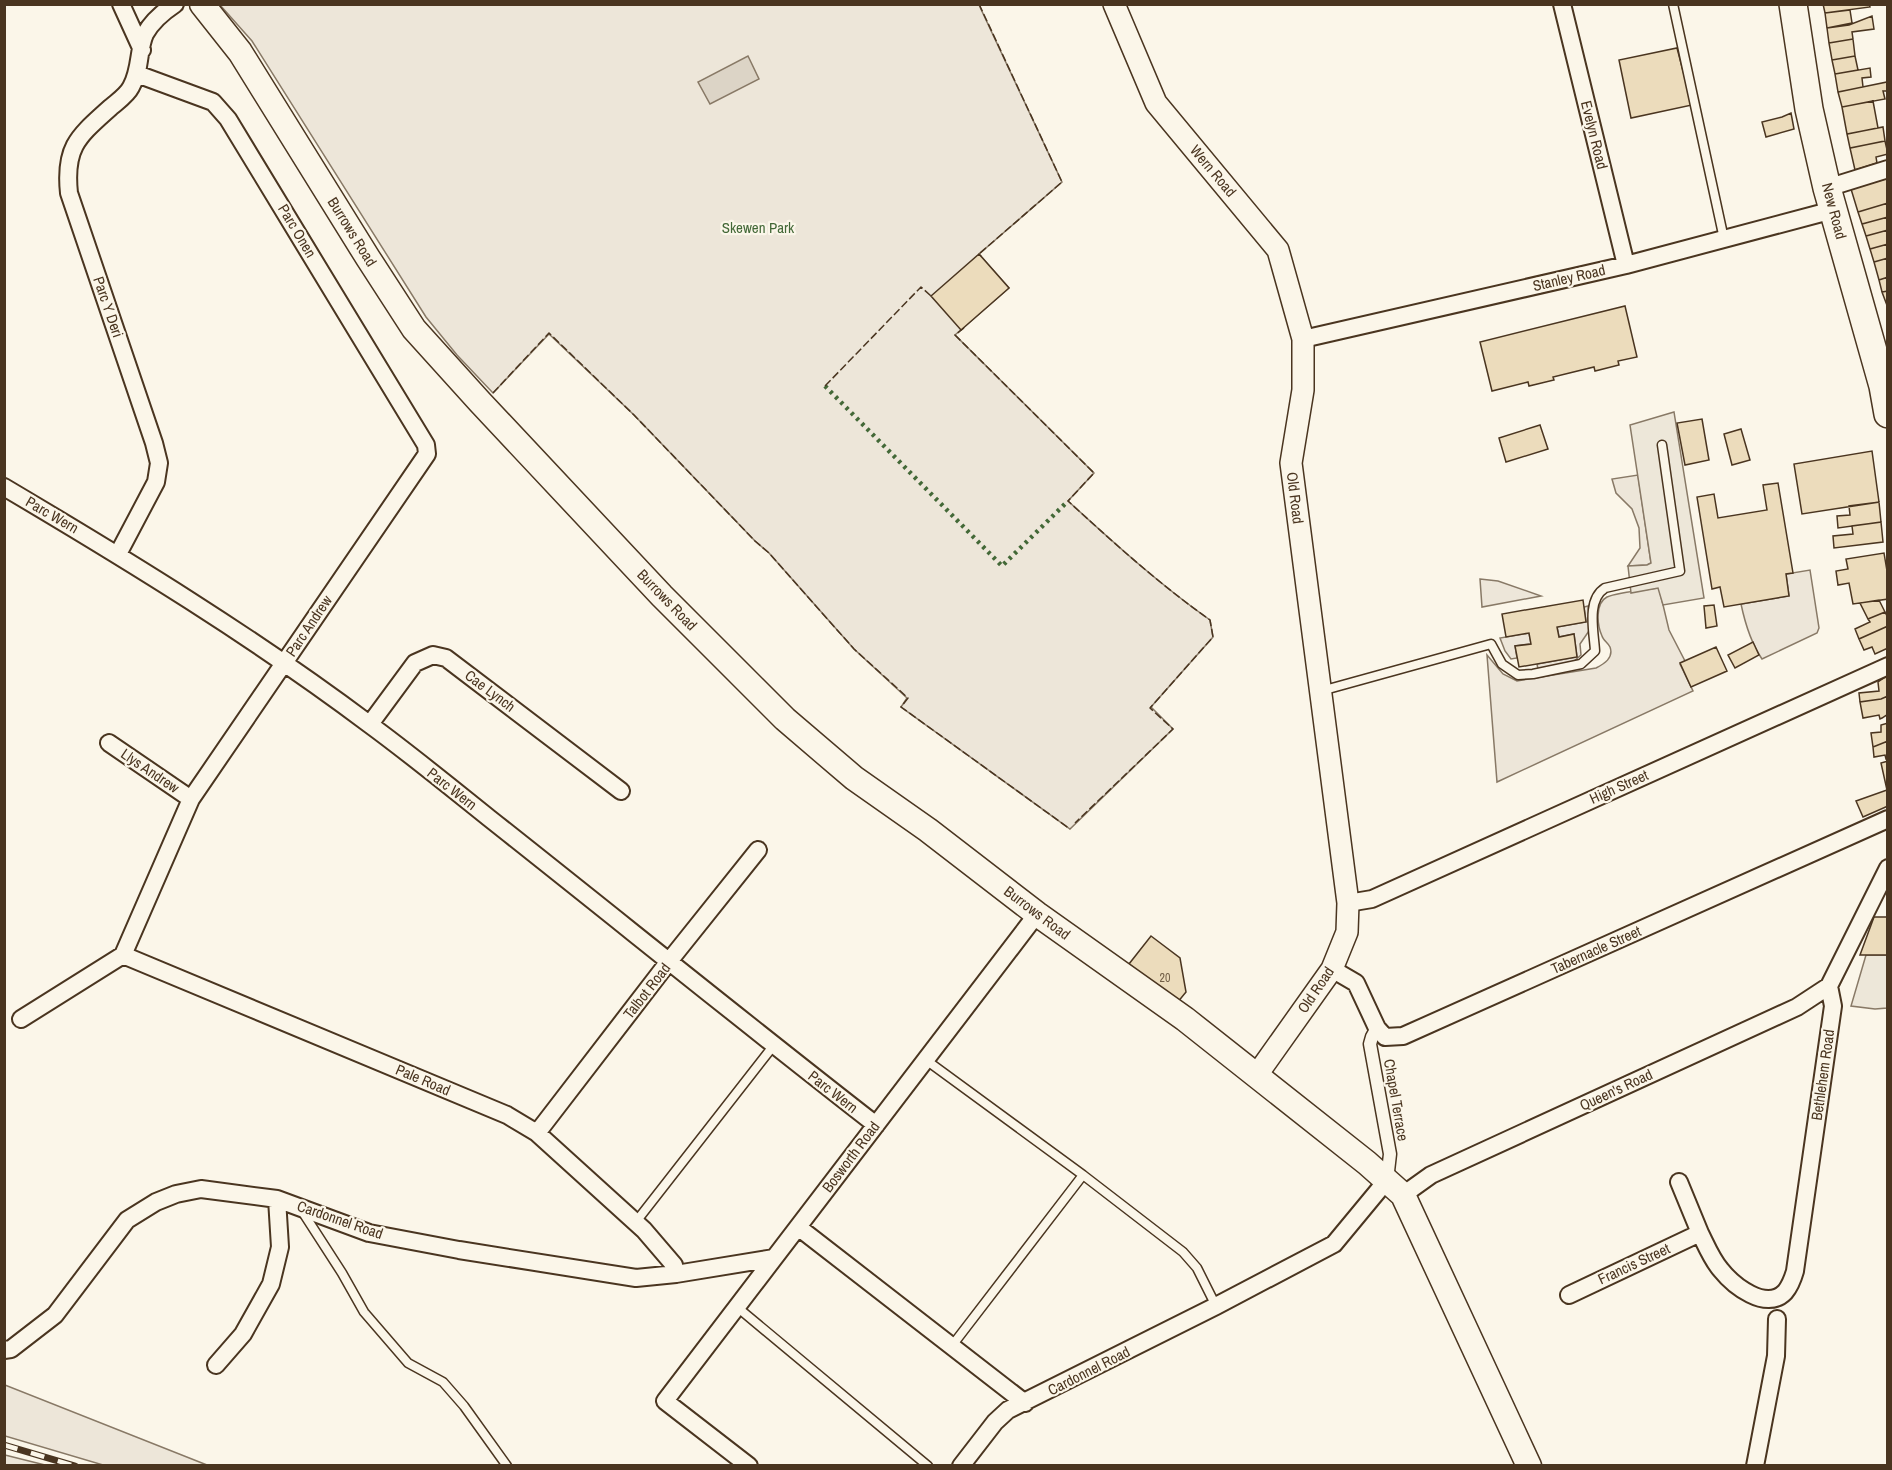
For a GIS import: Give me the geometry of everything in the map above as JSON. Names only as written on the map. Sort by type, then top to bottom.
[{"type":"main road","name":"Burrows Road","points":[[202,4],[240,52],[414,329],[662,596],[785,719],[854,778],[928,830],[1037,914],[1185,1019],[1256,1076]]},
{"type":"main road","name":"New Road","points":[[1793,4],[1809,109],[1830,199],[1885,386],[1887,414]]},
{"type":"main road","points":[[1256,1076],[1395,1187],[1529,1466]]},
{"type":"street","points":[[121,4],[142,50]]},
{"type":"street","points":[[137,74],[145,34],[160,14],[175,4]]},
{"type":"street","name":"Wern Road","points":[[1114,4],[1156,103],[1278,250],[1303,339]]},
{"type":"street","name":"Evelyn Road","points":[[1562,4],[1626,265]]},
{"type":"street","name":"Parc Onen","points":[[137,74],[213,102],[228,119],[426,445],[427,454]]},
{"type":"street","name":"Parc Y Deri","points":[[118,554],[156,482],[159,463],[69,193],[67,172],[71,150],[80,135],[130,91],[137,74]]},
{"type":"street","name":"Stanley Road","points":[[1303,339],[1626,265],[1724,239],[1830,199],[1887,169]]},
{"type":"street","name":"Old Road","points":[[1256,1076],[1332,969],[1347,932],[1348,903],[1291,463],[1304,390],[1303,339]]},
{"type":"street","name":"Parc Andrew","points":[[191,799],[427,454]]},
{"type":"street","name":"Parc Wern","points":[[4,488],[118,554],[284,663],[370,724],[876,1125]]},
{"type":"street","name":"Cae Lynch","points":[[370,724],[415,663],[433,655],[446,658],[621,791]]},
{"type":"street","name":"High Street","points":[[1348,903],[1372,899],[1887,666]]},
{"type":"street","name":"Llys Andrew","points":[[109,743],[191,799]]},
{"type":"street","points":[[21,1019],[123,955],[191,799]]},
{"type":"street","name":"Tabernacle Street","points":[[1377,1028],[1385,1037],[1402,1036],[1887,819]]},
{"type":"street","name":"Talbot Road","points":[[537,1133],[758,850]]},
{"type":"street","name":"Bethlehem Road","points":[[1700,1233],[1720,1269],[1736,1285],[1757,1298],[1778,1298],[1785,1292],[1795,1271],[1833,1006],[1830,986],[1887,868]]},
{"type":"street","name":"Bosworth Road","points":[[749,1466],[665,1401],[1037,914]]},
{"type":"street","name":"Pale Road","points":[[123,955],[507,1115],[537,1133],[635,1223],[674,1265],[676,1274]]},
{"type":"street","points":[[1332,969],[1356,983],[1377,1028]]},
{"type":"street","name":"Queen's Road","points":[[1395,1187],[1431,1174],[1797,1007],[1830,986]]},
{"type":"street","name":"Chapel Terrace","points":[[1377,1028],[1370,1044],[1395,1187]]},
{"type":"street","points":[[1678,1182],[1700,1233]]},
{"type":"street","name":"Cardonnel Road","points":[[961,1466],[995,1422],[1008,1410],[1334,1244],[1395,1187]]},
{"type":"street","name":"Cardonnel Road","points":[[4,1350],[11,1349],[55,1315],[127,1220],[156,1202],[176,1194],[201,1189],[277,1199],[369,1233],[459,1250],[636,1278],[774,1258]]},
{"type":"street","points":[[216,1365],[243,1334],[271,1284],[280,1247],[277,1199]]},
{"type":"street","points":[[798,1227],[1025,1403]]},
{"type":"street","name":"Francis Street","points":[[1569,1295],[1700,1233]]},
{"type":"street","points":[[1755,1466],[1776,1356],[1777,1319]]},
{"type":"lane","points":[[1673,4],[1724,239]]},
{"type":"lane","points":[[1320,691],[1491,644],[1502,664],[1518,675],[1581,664],[1595,651],[1593,602],[1598,593],[1605,588],[1680,571],[1662,446]]},
{"type":"lane","points":[[635,1223],[774,1046]]},
{"type":"lane","points":[[926,1060],[1083,1175],[1183,1252],[1197,1268],[1216,1306]]},
{"type":"lane","points":[[951,1347],[1083,1175]]},
{"type":"lane","points":[[298,1206],[364,1312],[408,1364],[443,1382],[464,1406],[507,1466]]},
{"type":"lane","points":[[736,1307],[928,1466]]},
{"type":"green space","name":"Skewen Park","points":[[220,5],[979,5],[1062,182],[979,254],[1009,288],[955,335],[1094,473],[1068,501],[1155,578],[1210,620],[1213,637],[1151,707],[1173,729],[1070,829],[901,707],[907,698],[854,649],[769,553],[634,415],[549,334],[493,393],[457,355],[426,317],[252,41]]},
{"type":"green space","points":[[1638,475],[1651,563],[1628,566],[1640,548],[1639,528],[1632,509],[1616,493],[1612,479]]},
{"type":"green space","points":[[1810,570],[1819,628],[1817,633],[1762,659],[1749,633],[1741,604],[1789,596],[1786,574]]},
{"type":"green space","points":[[1480,579],[1498,581],[1541,596],[1482,607]]},
{"type":"green space","points":[[1659,588],[1669,630],[1685,661],[1680,664],[1693,691],[1497,782],[1487,655],[1503,674],[1517,681],[1596,668],[1611,654],[1610,647],[1599,626],[1598,615],[1603,600],[1618,594]]},
{"type":"green space","points":[[1588,606],[1591,628],[1580,644],[1581,655],[1573,662],[1538,669],[1537,664],[1577,657],[1574,634],[1559,637],[1557,627],[1586,622],[1584,607]]},
{"type":"green space","points":[[1529,633],[1531,644],[1515,646],[1517,658],[1511,659],[1500,638]]},
{"type":"green space","points":[[4,1385],[207,1465],[103,1465],[5,1436]]},
{"type":"green space","points":[[5,1455],[45,1465],[5,1465]]},
{"type":"shaded area","points":[[748,56],[759,79],[710,104],[698,82]]},
{"type":"shaded area","points":[[1674,412],[1704,598],[1663,605],[1658,588],[1631,593],[1628,566],[1651,563],[1630,425]]},
{"type":"shaded area","points":[[1866,955],[1887,955],[1887,1008],[1851,1006]]},
{"type":"building","points":[[1823,4],[1869,4],[1870,7],[1825,13]]},
{"type":"building","points":[[1850,10],[1852,23],[1827,28],[1825,13]]},
{"type":"building","points":[[1872,16],[1874,29],[1852,32],[1853,39],[1829,43],[1827,28],[1849,25]]},
{"type":"building","points":[[1853,39],[1855,56],[1832,60],[1829,43]]},
{"type":"building","points":[[1677,48],[1692,105],[1631,118],[1619,60]]},
{"type":"building","points":[[1855,56],[1858,70],[1835,74],[1832,60]]},
{"type":"building","points":[[1870,68],[1871,77],[1862,78],[1863,87],[1838,92],[1835,74]]},
{"type":"building","points":[[1887,82],[1888,91],[1883,91],[1885,99],[1842,107],[1838,92]]},
{"type":"building","points":[[1873,101],[1878,128],[1847,134],[1842,107]]},
{"type":"building","points":[[1791,113],[1794,129],[1766,137],[1762,122]]},
{"type":"building","points":[[1883,127],[1885,141],[1850,148],[1847,134]]},
{"type":"building","points":[[1885,141],[1888,154],[1876,157],[1877,163],[1855,170],[1850,148]]},
{"type":"building","points":[[1888,178],[1888,203],[1858,212],[1851,189]]},
{"type":"building","points":[[1888,203],[1888,217],[1862,224],[1858,212]]},
{"type":"building","points":[[1888,217],[1888,230],[1866,236],[1862,224]]},
{"type":"building","points":[[1888,230],[1888,244],[1870,249],[1866,236]]},
{"type":"building","points":[[1888,244],[1888,258],[1874,262],[1870,249]]},
{"type":"building","points":[[979,254],[1009,288],[961,330],[931,296]]},
{"type":"building","points":[[1888,258],[1888,277],[1879,280],[1874,262]]},
{"type":"building","points":[[1888,277],[1888,291],[1882,292],[1879,280]]},
{"type":"building","points":[[1888,291],[1888,308],[1882,292]]},
{"type":"building","points":[[1625,306],[1637,357],[1618,361],[1619,365],[1595,371],[1594,367],[1553,377],[1554,380],[1529,386],[1528,382],[1492,391],[1480,342]]},
{"type":"building","points":[[1702,419],[1709,460],[1685,465],[1677,423]]},
{"type":"building","points":[[1540,425],[1548,449],[1506,462],[1499,438]]},
{"type":"building","points":[[1741,429],[1750,460],[1732,465],[1724,434]]},
{"type":"building","points":[[1872,451],[1879,502],[1802,514],[1794,464]]},
{"type":"building","points":[[1778,483],[1793,573],[1786,574],[1789,596],[1724,607],[1720,587],[1712,589],[1697,497],[1714,494],[1718,518],[1767,510],[1763,485]]},
{"type":"building","points":[[1879,502],[1881,522],[1838,528],[1837,516],[1850,515],[1849,506]]},
{"type":"building","points":[[1881,522],[1883,542],[1834,548],[1833,536],[1853,534],[1852,526]]},
{"type":"building","points":[[1884,553],[1888,577],[1888,599],[1853,604],[1849,583],[1838,585],[1836,571],[1848,569],[1846,559]]},
{"type":"building","points":[[1583,600],[1586,622],[1557,627],[1559,637],[1574,634],[1577,657],[1519,667],[1515,646],[1531,644],[1529,633],[1506,637],[1502,614]]},
{"type":"building","points":[[1879,600],[1885,612],[1868,619],[1860,603]]},
{"type":"building","points":[[1714,605],[1717,626],[1706,628],[1704,606]]},
{"type":"building","points":[[1885,612],[1888,626],[1859,639],[1855,629],[1870,622],[1868,619]]},
{"type":"building","points":[[1888,626],[1888,648],[1875,654],[1872,647],[1864,650],[1859,639]]},
{"type":"building","points":[[1753,642],[1759,655],[1735,668],[1728,655]]},
{"type":"building","points":[[1716,647],[1727,671],[1691,687],[1680,663]]},
{"type":"building","points":[[1888,675],[1888,696],[1860,702],[1859,693],[1879,691],[1878,682]]},
{"type":"building","points":[[1888,696],[1888,714],[1880,719],[1879,715],[1863,718],[1860,702]]},
{"type":"building","points":[[1888,723],[1888,741],[1873,747],[1871,733],[1881,732],[1881,725]]},
{"type":"building","points":[[1888,741],[1888,758],[1886,759],[1885,755],[1874,757],[1873,747]]},
{"type":"building","points":[[1888,761],[1888,806],[1863,817],[1856,801],[1887,790],[1881,763]]},
{"type":"building","points":[[1874,917],[1888,917],[1888,955],[1860,955]]},
{"type":"building","points":[[1151,936],[1180,958],[1186,992],[1177,1003],[1129,964]]},
{"type":"railway","points":[[4,1445],[75,1466]]},
{"type":"hedge","points":[[825,386],[1002,566],[1068,501]]},
{"type":"fence","points":[[979,4],[1062,182],[979,254],[981,256]]},
{"type":"fence","points":[[825,386],[921,287],[931,296]]},
{"type":"fence","points":[[964,328],[955,335],[1094,473],[1068,501],[1155,578],[1210,620],[1213,637],[1150,708],[1173,729],[1075,823]]},
{"type":"fence","points":[[493,393],[549,333],[634,415],[769,553],[854,649],[908,698],[901,707],[1070,829]]}]
